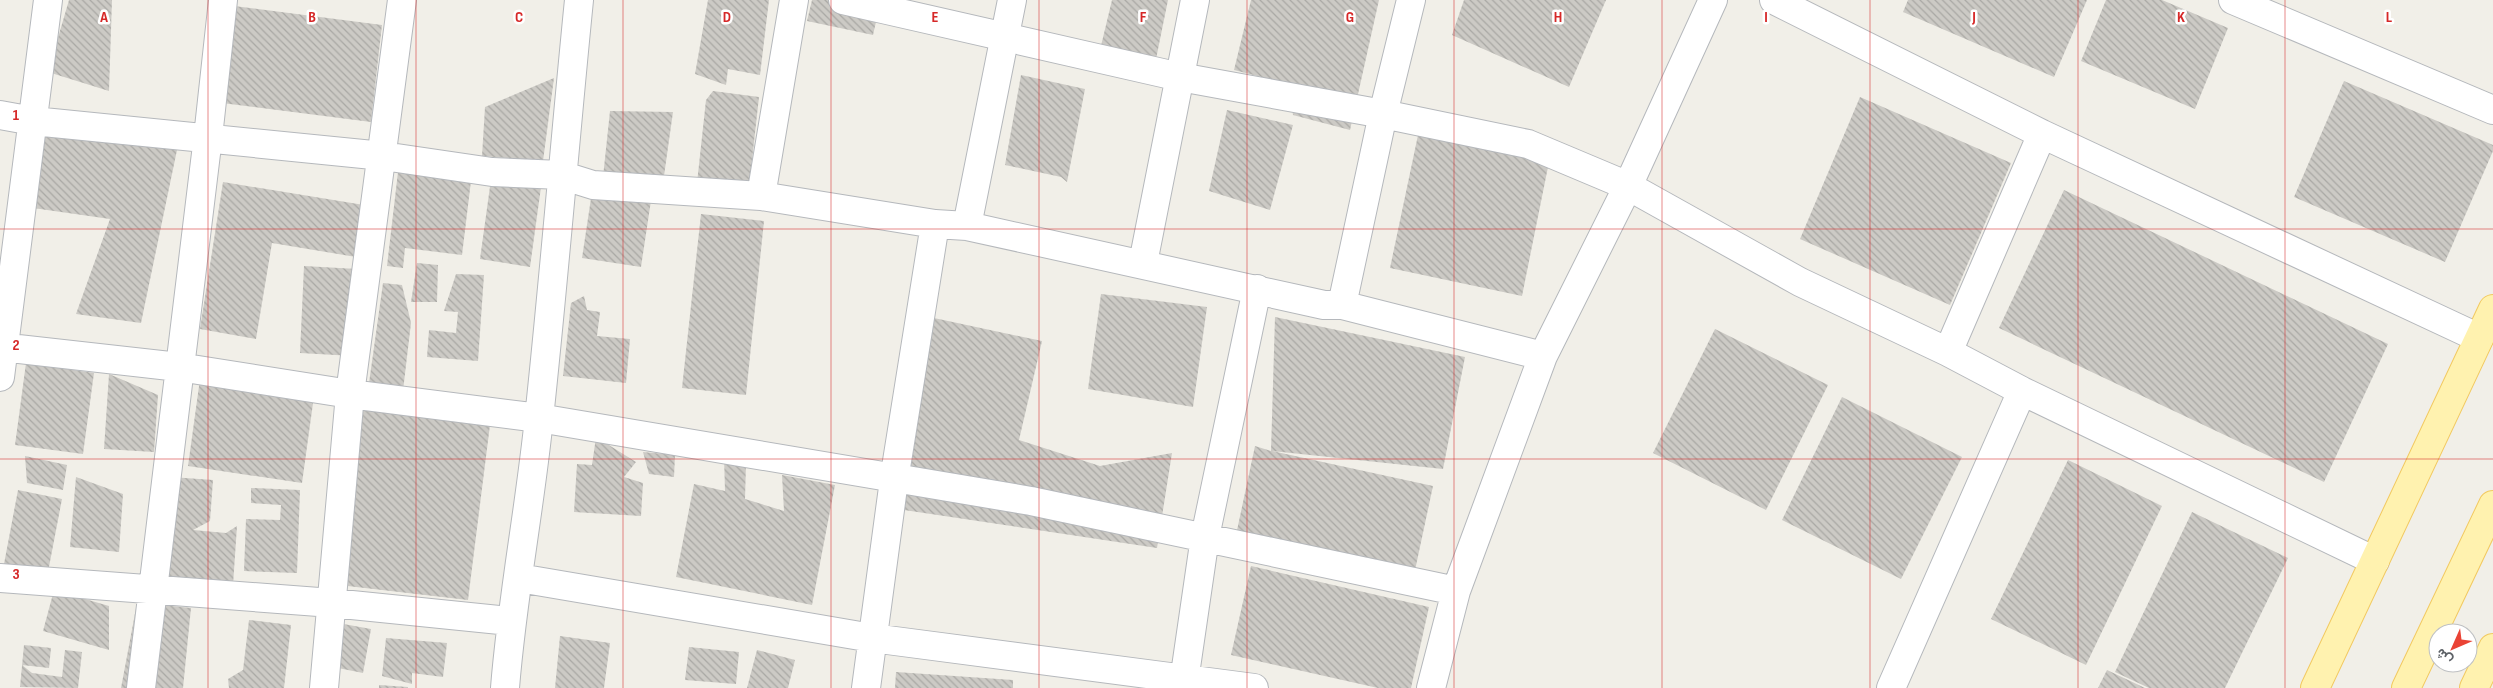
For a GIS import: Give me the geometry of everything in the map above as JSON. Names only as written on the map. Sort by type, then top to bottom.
[{"type":"main road","points":[[2315,688],[2493,309]]},
{"type":"main road","points":[[2406,688],[2493,505]]},
{"type":"main road","points":[[2474,688],[2493,648]]},
{"type":"street","points":[[0,377],[2,347],[48,0]]},
{"type":"street","points":[[141,688],[223,0]]},
{"type":"street","points":[[324,688],[350,394],[383,156],[402,0]]},
{"type":"street","points":[[505,688],[510,621],[519,578],[539,418],[579,0]]},
{"type":"street","points":[[761,196],[794,0]]},
{"type":"street","points":[[844,0],[1180,77],[1383,114],[1528,144],[1628,186],[1694,220],[1800,282],[1948,352],[2022,391],[2375,561]]},
{"type":"street","points":[[968,226],[1012,0]]},
{"type":"street","points":[[1143,263],[1195,0]]},
{"type":"street","points":[[1342,305],[1383,114],[1411,0]]},
{"type":"street","points":[[1431,688],[1456,591],[1543,356],[1628,186],[1713,0]]},
{"type":"street","points":[[1774,0],[2042,134],[2480,338]]},
{"type":"street","points":[[2232,0],[2493,110]]},
{"type":"street","points":[[0,115],[33,121],[383,156],[492,172],[562,175],[593,185],[761,196],[935,224],[968,226],[1143,263],[1324,305],[1342,305],[1543,356]]},
{"type":"street","points":[[1948,352],[2042,134]]},
{"type":"street","points":[[866,688],[894,480],[935,224]]},
{"type":"street","points":[[1184,684],[1205,537],[1257,289]]},
{"type":"street","points":[[2,347],[179,367],[350,394],[539,418],[894,480],[1031,501],[1456,591]]},
{"type":"street","points":[[1891,688],[2022,391]]},
{"type":"street","points":[[0,578],[332,602],[510,621]]},
{"type":"street","points":[[519,578],[872,638],[1184,684],[1254,688]]},
{"type":"building","points":[[69,0],[112,0],[109,91],[48,72]]},
{"type":"building","points":[[708,0],[769,0],[760,75],[728,69],[726,85],[695,74]]},
{"type":"building","points":[[812,0],[881,0],[873,35],[807,21]]},
{"type":"building","points":[[1112,0],[1168,0],[1155,64],[1100,50]]},
{"type":"building","points":[[1251,0],[1379,0],[1350,130],[1293,115],[1289,84],[1234,70]]},
{"type":"building","points":[[1464,0],[1606,0],[1569,87],[1452,35]]},
{"type":"building","points":[[1908,0],[2087,0],[2054,77],[1903,12]]},
{"type":"building","points":[[2106,0],[2162,0],[2228,28],[2195,109],[2081,61]]},
{"type":"building","points":[[234,6],[382,25],[371,122],[222,103]]},
{"type":"building","points":[[1021,75],[1085,89],[1067,182],[1061,177],[1005,165]]},
{"type":"building","points":[[554,78],[543,161],[482,156],[485,107]]},
{"type":"building","points":[[2344,81],[2493,145],[2493,151],[2445,262],[2294,197]]},
{"type":"building","points":[[713,91],[759,97],[749,187],[697,183],[706,100]]},
{"type":"building","points":[[1860,97],[2011,163],[1950,305],[1800,239]]},
{"type":"building","points":[[1227,110],[1293,125],[1270,210],[1209,191]]},
{"type":"building","points":[[610,111],[673,112],[663,183],[603,177]]},
{"type":"building","points":[[44,133],[177,150],[141,323],[76,314],[110,219],[33,208]]},
{"type":"building","points":[[1418,135],[1549,162],[1522,296],[1390,268]]},
{"type":"building","points":[[398,172],[471,181],[462,255],[405,248],[403,268],[387,266]]},
{"type":"building","points":[[492,172],[542,180],[530,267],[480,259]]},
{"type":"building","points":[[223,182],[364,205],[356,257],[272,243],[256,339],[200,329]]},
{"type":"building","points":[[593,185],[652,194],[641,267],[582,258]]},
{"type":"building","points":[[2064,190],[2388,344],[2324,482],[1999,328]]},
{"type":"building","points":[[701,214],[764,221],[746,395],[682,388]]},
{"type":"building","points":[[417,263],[438,265],[437,302],[411,302]]},
{"type":"building","points":[[304,266],[357,269],[353,356],[300,353]]},
{"type":"building","points":[[456,274],[484,275],[478,361],[427,357],[429,330],[456,333],[458,312],[444,311]]},
{"type":"building","points":[[383,283],[402,285],[411,323],[402,399],[369,383]]},
{"type":"building","points":[[1101,294],[1207,307],[1193,407],[1088,389]]},
{"type":"building","points":[[584,296],[587,310],[600,312],[597,336],[630,339],[626,383],[563,376],[571,303]]},
{"type":"building","points":[[1275,317],[1465,357],[1443,469],[1272,451],[1433,486],[1414,575],[1236,535],[1255,446],[1271,451]]},
{"type":"building","points":[[934,318],[1042,341],[1019,440],[1100,466],[1172,453],[1157,548],[904,510]]},
{"type":"building","points":[[1715,329],[1828,385],[1766,510],[1653,453]]},
{"type":"building","points":[[26,363],[94,373],[83,454],[15,445]]},
{"type":"building","points":[[109,374],[158,395],[154,452],[104,449]]},
{"type":"building","points":[[200,379],[314,396],[302,483],[188,466]]},
{"type":"building","points":[[1842,397],[1962,457],[1901,579],[1782,520]]},
{"type":"building","points":[[359,399],[491,417],[468,600],[339,585]]},
{"type":"building","points":[[596,437],[636,462],[624,477],[643,483],[641,516],[574,512],[577,464],[592,465]]},
{"type":"building","points":[[643,452],[675,455],[674,477],[649,474]]},
{"type":"building","points":[[25,456],[67,465],[63,490],[27,483]]},
{"type":"building","points":[[724,456],[746,464],[745,499],[784,511],[782,475],[835,485],[812,605],[676,577],[694,484],[725,491]]},
{"type":"building","points":[[2068,460],[2162,506],[2086,665],[1991,619]]},
{"type":"building","points":[[76,477],[123,494],[119,552],[70,547]]},
{"type":"building","points":[[171,477],[213,480],[210,521],[193,530],[226,533],[237,526],[233,585],[164,580]]},
{"type":"building","points":[[251,488],[300,490],[297,573],[244,571],[246,519],[280,520],[281,505],[251,503]]},
{"type":"building","points":[[18,490],[62,499],[48,572],[4,564]]},
{"type":"building","points":[[2192,512],[2288,558],[2225,688],[2149,688],[2115,672]]},
{"type":"building","points":[[1251,566],[1429,607],[1411,688],[1378,688],[1231,655]]},
{"type":"building","points":[[54,590],[109,606],[109,650],[43,631]]},
{"type":"building","points":[[137,603],[149,609],[136,688],[121,688]]},
{"type":"building","points":[[163,605],[191,608],[183,688],[155,688]]},
{"type":"building","points":[[249,620],[291,625],[284,688],[229,688],[228,679],[243,670]]},
{"type":"building","points":[[338,623],[371,629],[363,673],[333,667]]},
{"type":"building","points":[[560,636],[610,643],[604,688],[555,688]]},
{"type":"building","points":[[386,638],[447,643],[443,677],[412,673],[412,684],[382,676]]},
{"type":"building","points":[[24,645],[51,648],[49,668],[22,665]]},
{"type":"building","points":[[689,647],[739,652],[736,684],[685,680]]},
{"type":"building","points":[[65,650],[82,652],[78,688],[20,687],[22,665],[32,673],[62,677]]},
{"type":"building","points":[[757,650],[795,660],[788,688],[747,688]]},
{"type":"building","points":[[2107,670],[2145,688],[2098,688]]},
{"type":"building","points":[[896,672],[1013,680],[1013,688],[895,688]]},
{"type":"building","points":[[379,685],[408,687],[408,688],[379,688]]}]
